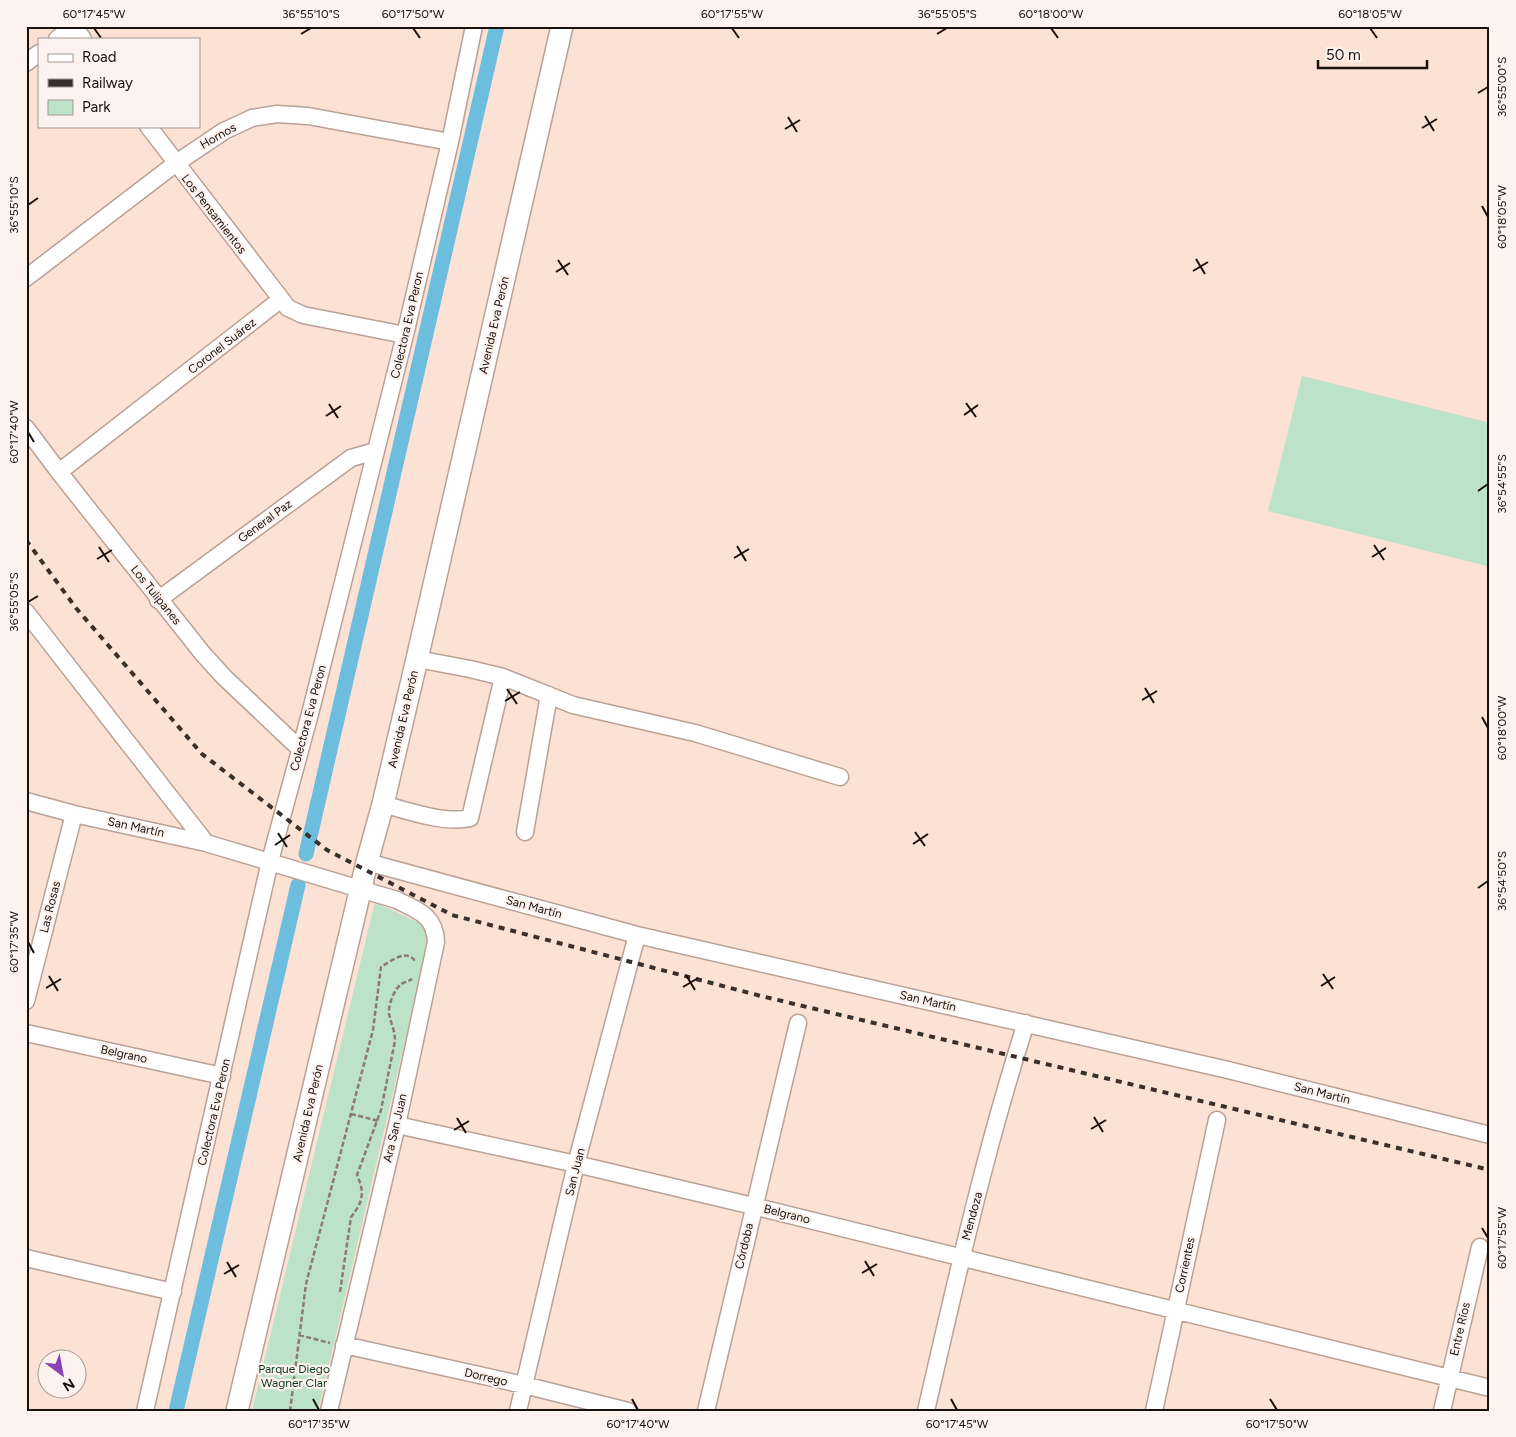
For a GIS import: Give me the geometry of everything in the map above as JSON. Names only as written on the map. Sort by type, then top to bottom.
[{"type":"main road","name":"Avenida Eva Perón","points":[[237,1411],[367,862],[383,804],[562,26]]},
{"type":"street","points":[[58,38],[74,26],[83,38]]},
{"type":"street","name":"Colectora Eva Peron","points":[[145,1411],[270,861],[405,335],[450,142],[474,26]]},
{"type":"street","points":[[26,63],[38,54]]},
{"type":"street","name":"Hornos","points":[[26,278],[175,164],[224,131],[252,118],[277,114],[308,116],[450,142]]},
{"type":"street","name":"Los Pensamientos","points":[[149,128],[280,300]]},
{"type":"street","points":[[280,300],[288,308],[303,315],[405,335]]},
{"type":"street","name":"Coronel Suárez","points":[[59,472],[280,300]]},
{"type":"street","name":"Los Tulipanes","points":[[26,428],[158,600],[203,654],[224,677],[300,749]]},
{"type":"street","name":"General Paz","points":[[158,600],[351,458],[376,451]]},
{"type":"street","points":[[26,612],[206,843]]},
{"type":"street","points":[[417,659],[470,668],[573,705],[695,733],[840,777]]},
{"type":"street","points":[[383,804],[416,814],[460,820],[470,818],[502,678]]},
{"type":"street","points":[[525,832],[549,695]]},
{"type":"street","name":"San Martín","points":[[26,802],[206,843],[361,889]]},
{"type":"street","name":"Las Rosas","points":[[26,1001],[74,814]]},
{"type":"street","name":"San Martín","points":[[367,862],[637,935],[1228,1070],[1490,1135]]},
{"type":"street","name":"Ara San Juan","points":[[329,1411],[336,1341],[396,1125],[436,942],[435,930],[422,912],[397,900],[361,889]]},
{"type":"street","name":"San Juan","points":[[518,1411],[576,1164],[637,935]]},
{"type":"street","name":"Mendoza","points":[[926,1411],[961,1258],[1015,1057],[1026,1023]]},
{"type":"street","name":"Córdoba","points":[[706,1411],[753,1206],[798,1024]]},
{"type":"street","name":"Belgrano","points":[[26,1033],[222,1076]]},
{"type":"street","name":"Corrientes","points":[[1154,1411],[1217,1120]]},
{"type":"street","name":"Belgrano","points":[[396,1125],[576,1164],[753,1206],[1490,1388]]},
{"type":"street","name":"Entre Ríos","points":[[1442,1411],[1480,1247]]},
{"type":"street","points":[[26,1258],[173,1292]]},
{"type":"street","name":"Dorrego","points":[[336,1341],[628,1411]]},
{"type":"path","points":[[290,1411],[306,1284],[352,1114],[372,1030],[381,967],[401,956],[408,955],[414,959],[417,965]]},
{"type":"path","points":[[340,1293],[351,1217],[359,1207],[362,1195],[357,1175],[382,1110],[395,1041],[395,1030],[389,1013],[390,1004],[396,990],[416,976]]},
{"type":"path","points":[[352,1114],[396,1125]]},
{"type":"path","points":[[299,1335],[336,1341]]},
{"type":"green space","points":[[1302,376],[1490,423],[1490,567],[1268,511]]},
{"type":"green space","name":"Parque Diego Wagner Clar","points":[[375,902],[421,924],[428,933],[427,948],[318,1411],[252,1411]]},
{"type":"waterway","points":[[306,854],[497,26]]},
{"type":"waterway","points":[[176,1411],[298,885]]},
{"type":"railway","points":[[26,540],[76,608],[202,754],[327,850],[452,915],[761,996],[1490,1170]]}]
